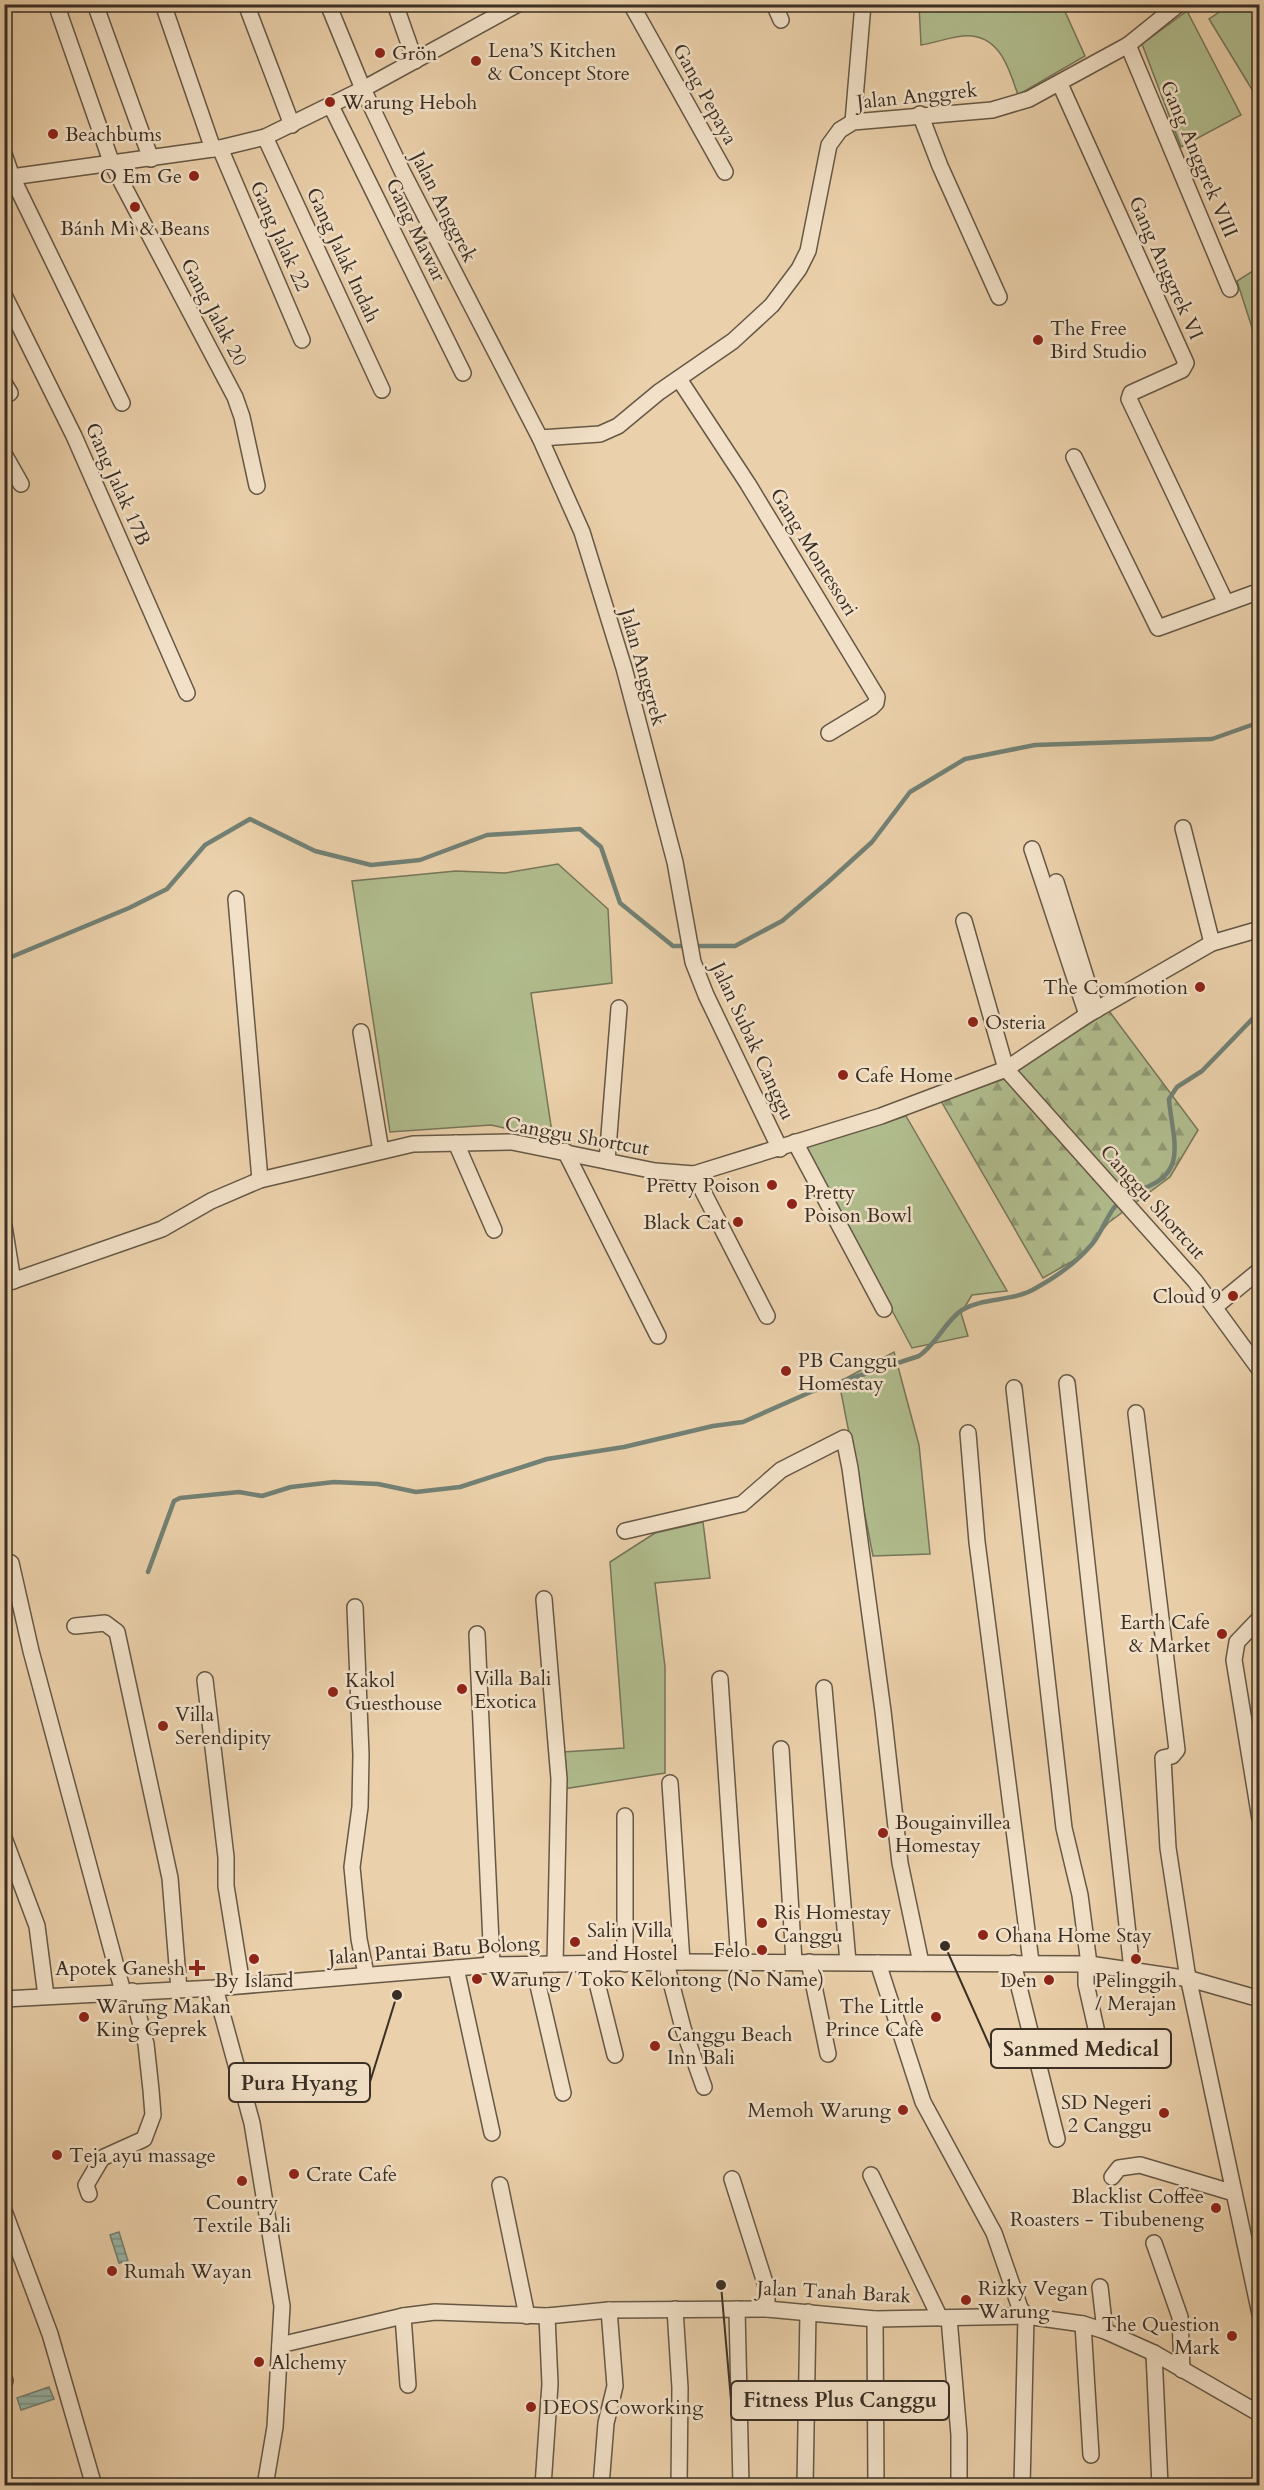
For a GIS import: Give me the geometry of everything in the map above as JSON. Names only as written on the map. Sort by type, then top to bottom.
[{"type":"street","name":"Gang Jalak 20","points":[[56,4],[112,164],[234,397],[242,417],[257,486]]},
{"type":"street","points":[[95,4],[151,159]]},
{"type":"street","name":"Gang Jalak 22","points":[[163,4],[217,148],[302,340]]},
{"type":"street","points":[[246,4],[292,125]]},
{"type":"street","name":"Jalan Anggrek","points":[[328,4],[363,89],[445,257],[540,438],[582,532],[624,668],[675,862],[686,914]]},
{"type":"street","points":[[395,4],[415,61]]},
{"type":"street","points":[[8,177],[151,159],[266,137],[331,106],[415,61],[499,9],[518,4]]},
{"type":"street","name":"Gang Pepaya","points":[[632,4],[725,172]]},
{"type":"street","points":[[774,4],[782,20]]},
{"type":"street","points":[[853,122],[863,4]]},
{"type":"street","name":"Jalan Anggrek","points":[[540,438],[600,434],[618,426],[733,341],[772,305],[799,269],[808,251],[829,145],[840,130],[853,122],[920,114],[992,110],[1029,99],[1128,45],[1179,4]]},
{"type":"street","name":"Gang Anggrek VIII","points":[[1128,45],[1230,289]]},
{"type":"street","name":"Gang Anggrek VI","points":[[1060,84],[1186,363],[1182,370],[1131,393],[1129,399],[1226,603]]},
{"type":"street","name":"Gang Mawar","points":[[331,106],[463,373]]},
{"type":"street","points":[[920,114],[940,166],[999,297]]},
{"type":"street","name":"Gang Jalak Indah","points":[[266,137],[382,390]]},
{"type":"street","points":[[4,154],[8,177],[122,403]]},
{"type":"street","name":"Gang Jalak 17B","points":[[4,295],[74,436],[187,693]]},
{"type":"street","name":"Gang Montessori","points":[[679,379],[759,503],[877,697],[876,704],[829,733]]},
{"type":"street","points":[[4,454],[21,484]]},
{"type":"street","points":[[1074,457],[1158,628],[1260,591]]},
{"type":"street","points":[[1183,828],[1212,943]]},
{"type":"street","points":[[1032,849],[1092,1013]]},
{"type":"street","points":[[1056,882],[1092,1013]]},
{"type":"street","points":[[236,899],[260,1180]]},
{"type":"street","name":"Jalan Subak Canggu","points":[[686,914],[693,962],[706,996],[780,1149]]},
{"type":"street","points":[[964,921],[1006,1069]]},
{"type":"street","name":"Canggu Shortcut","points":[[9,1283],[162,1229],[212,1201],[260,1180],[413,1144],[512,1142],[565,1151],[654,1172],[694,1174],[881,1116],[1006,1069],[1092,1013],[1212,943],[1260,929]]},
{"type":"street","points":[[607,1161],[619,1008]]},
{"type":"street","points":[[361,1032],[381,1150]]},
{"type":"street","name":"Canggu Shortcut","points":[[1006,1069],[1215,1306],[1260,1370]]},
{"type":"street","points":[[795,1142],[884,1309]]},
{"type":"street","points":[[456,1143],[494,1230]]},
{"type":"street","points":[[565,1151],[658,1336]]},
{"type":"street","points":[[694,1174],[767,1316]]},
{"type":"street","points":[[4,1226],[9,1283]]},
{"type":"street","points":[[1215,1306],[1260,1270]]},
{"type":"street","points":[[1067,1383],[1132,1971]]},
{"type":"street","points":[[1014,1388],[1061,1805],[1080,1895],[1088,1964],[1086,1984],[1103,2059]]},
{"type":"street","points":[[1136,1413],[1177,1750],[1172,1756],[1163,1758],[1162,1787],[1168,1848],[1190,1979],[1260,2314]]},
{"type":"street","points":[[968,1433],[977,1542],[1031,1962]]},
{"type":"street","points":[[625,1530],[742,1504],[781,1470],[844,1438],[882,1700],[900,1863],[921,1963]]},
{"type":"street","points":[[11,1563],[11,1593],[31,1651],[127,1992],[146,2044],[153,2115],[144,2139],[102,2158],[86,2185],[89,2194]]},
{"type":"street","points":[[544,1599],[559,1779],[555,1964]]},
{"type":"street","points":[[354,1607],[361,1755],[360,1807],[352,1867],[359,1939],[366,1974]]},
{"type":"street","points":[[1260,1618],[1237,1642],[1234,1660],[1260,1819]]},
{"type":"street","points":[[75,1626],[105,1623],[117,1632],[170,1878],[179,1990]]},
{"type":"street","points":[[477,1634],[492,1965]]},
{"type":"street","points":[[720,1679],[739,1962]]},
{"type":"street","points":[[204,1680],[226,1857],[226,1886],[242,1985]]},
{"type":"street","points":[[824,1688],[848,1962]]},
{"type":"street","points":[[781,1749],[802,1962],[828,2054]]},
{"type":"street","points":[[670,1783],[682,1962]]},
{"type":"street","points":[[625,1816],[625,1964]]},
{"type":"street","points":[[4,1838],[37,1926],[46,1996]]},
{"type":"street","name":"Jalan Pantai Batu Bolong","points":[[4,1999],[214,1988],[492,1965],[682,1962],[1088,1964],[1190,1979],[1259,1994]]},
{"type":"street","points":[[592,1963],[615,2055]]},
{"type":"street","points":[[666,1963],[683,2028],[704,2087]]},
{"type":"street","points":[[878,1963],[923,2102],[951,2159],[994,2233],[1020,2308],[1026,2316],[1022,2486]]},
{"type":"street","points":[[1013,1963],[1057,2139]]},
{"type":"street","points":[[533,1964],[563,2093]]},
{"type":"street","points":[[456,1968],[492,2133]]},
{"type":"street","points":[[214,1988],[252,2123],[282,2306],[275,2427],[265,2486]]},
{"type":"street","points":[[1112,2177],[1119,2168],[1140,2164],[1234,2193]]},
{"type":"street","points":[[871,2175],[944,2318],[959,2435],[959,2486]]},
{"type":"street","points":[[732,2179],[767,2289],[767,2309]]},
{"type":"street","points":[[500,2185],[527,2316]]},
{"type":"street","points":[[4,2211],[50,2334],[94,2486]]},
{"type":"street","points":[[1154,2243],[1180,2317],[1182,2370]]},
{"type":"street","points":[[1100,2287],[1105,2331]]},
{"type":"street","points":[[675,2309],[680,2388],[679,2486]]},
{"type":"street","points":[[737,2309],[741,2486]]},
{"type":"street","name":"Jalan Tanah Barak","points":[[279,2345],[403,2316],[435,2312],[547,2316],[609,2310],[767,2309],[874,2319],[1026,2316],[1083,2324],[1105,2331],[1154,2353],[1260,2414]]},
{"type":"street","points":[[601,2486],[606,2423],[615,2386],[609,2310]]},
{"type":"street","points":[[805,2486],[808,2312]]},
{"type":"street","points":[[403,2316],[408,2385]]},
{"type":"street","points":[[543,2486],[550,2384],[547,2316]]},
{"type":"street","points":[[874,2319],[876,2486]]},
{"type":"street","points":[[1083,2324],[1091,2455]]},
{"type":"street","points":[[1154,2353],[1160,2486]]},
{"type":"green space","points":[[919,5],[1062,5],[1085,56],[1018,95],[1003,58],[990,43],[982,38],[960,36],[921,45]]},
{"type":"green space","points":[[1230,5],[1259,5],[1259,101],[1209,19]]},
{"type":"green space","points":[[1187,11],[1241,115],[1181,147],[1142,44]]},
{"type":"green space","points":[[1259,267],[1259,342],[1255,337],[1237,281]]},
{"type":"green space","points":[[558,864],[608,909],[612,983],[531,993],[553,1139],[491,1125],[390,1132],[352,881],[456,871],[505,873]]},
{"type":"green space","points":[[1109,1011],[1198,1130],[1170,1177],[1108,1223],[1083,1255],[1043,1278],[941,1101],[1004,1079]]},
{"type":"green space","points":[[906,1116],[1007,1291],[972,1295],[961,1313],[968,1336],[912,1348],[805,1147]]},
{"type":"green space","points":[[894,1352],[919,1445],[930,1554],[873,1556],[839,1382]]},
{"type":"green space","points":[[703,1522],[710,1578],[655,1583],[665,1667],[665,1773],[563,1789],[563,1752],[624,1748],[610,1562],[655,1533]]},
{"type":"shaded area","points":[[119,2232],[128,2261],[119,2263],[110,2235]]},
{"type":"shaded area","points":[[49,2387],[54,2399],[21,2410],[17,2398]]},
{"type":"waterway","points":[[4,960],[129,908],[167,889],[205,845],[250,819],[315,851],[371,865],[420,860],[487,835],[580,829],[601,847],[620,903],[673,946],[735,946],[782,921],[872,842],[910,792],[965,759],[1035,745],[1212,739],[1260,722]]},
{"type":"waterway","points":[[148,1572],[174,1501],[180,1498],[239,1492],[262,1496],[291,1487],[334,1482],[378,1484],[416,1492],[460,1487],[547,1459],[624,1447],[713,1426],[743,1422],[813,1391],[919,1356],[962,1310],[980,1303],[1018,1296],[1059,1274],[1093,1243],[1112,1210],[1120,1201],[1164,1177],[1173,1162],[1174,1155],[1169,1099],[1177,1087],[1202,1071],[1260,1011]]},
{"type":"place","name":"Grön","points":[[380,53]]},
{"type":"place","name":"Lena’S Kitchen & Concept Store","points":[[476,61]]},
{"type":"place","name":"Warung Heboh","points":[[330,102]]},
{"type":"place","name":"Beachbums","points":[[53,134]]},
{"type":"place","name":"O Em Ge","points":[[194,176]]},
{"type":"place","name":"Bánh Mì & Beans","points":[[135,207]]},
{"type":"place","name":"The Free Bird Studio","points":[[1038,340]]},
{"type":"place","name":"The Commotion","points":[[1200,987]]},
{"type":"place","name":"Osteria","points":[[973,1022]]},
{"type":"place","name":"Cafe Home","points":[[843,1075]]},
{"type":"place","name":"Pretty Poison","points":[[772,1185]]},
{"type":"place","name":"Pretty Poison Bowl","points":[[792,1204]]},
{"type":"place","name":"Black Cat","points":[[738,1222]]},
{"type":"place","name":"Cloud 9","points":[[1233,1296]]},
{"type":"place","name":"PB Canggu Homestay","points":[[786,1371]]},
{"type":"place","name":"Earth Cafe & Market","points":[[1222,1634]]},
{"type":"place","name":"Villa Bali Exotica","points":[[462,1689]]},
{"type":"place","name":"Kakol Guesthouse","points":[[333,1692]]},
{"type":"place","name":"Villa Serendipity","points":[[163,1726]]},
{"type":"place","name":"Bougainvillea Homestay","points":[[883,1833]]},
{"type":"place","name":"Ris Homestay Canggu","points":[[762,1923]]},
{"type":"place","name":"Ohana Home Stay","points":[[983,1935]]},
{"type":"place","name":"Salin Villa and Hostel","points":[[575,1942]]},
{"type":"place","name":"Sanmed Medical","points":[[945,1946]]},
{"type":"place","name":"Felo","points":[[762,1950]]},
{"type":"place","name":"By Island","points":[[254,1959]]},
{"type":"place","name":"Pelinggih / Merajan","points":[[1136,1959]]},
{"type":"place","name":"Apotek Ganesh","points":[[197,1968]]},
{"type":"place","name":"Warung / Toko Kelontong (No Name)","points":[[477,1979]]},
{"type":"place","name":"Den","points":[[1049,1980]]},
{"type":"place","name":"Pura Hyang","points":[[397,1995]]},
{"type":"place","name":"Warung Makan King Geprek","points":[[84,2017]]},
{"type":"place","name":"The Little Prince Cafè","points":[[936,2017]]},
{"type":"place","name":"Canggu Beach Inn Bali","points":[[655,2046]]},
{"type":"place","name":"Memoh Warung","points":[[903,2110]]},
{"type":"place","name":"SD Negeri 2 Canggu","points":[[1164,2113]]},
{"type":"place","name":"Teja ayu massage","points":[[57,2155]]},
{"type":"place","name":"Crate Cafe","points":[[294,2174]]},
{"type":"place","name":"Country Textile Bali","points":[[242,2181]]},
{"type":"place","name":"Blacklist Coffee Roasters - Tibubeneng","points":[[1216,2208]]},
{"type":"place","name":"Rumah Wayan","points":[[112,2271]]},
{"type":"place","name":"Fitness Plus Canggu","points":[[721,2285]]},
{"type":"place","name":"Rizky Vegan Warung","points":[[966,2300]]},
{"type":"place","name":"The Question Mark","points":[[1232,2336]]},
{"type":"place","name":"Alchemy","points":[[259,2362]]},
{"type":"place","name":"DEOS Coworking","points":[[531,2407]]}]
